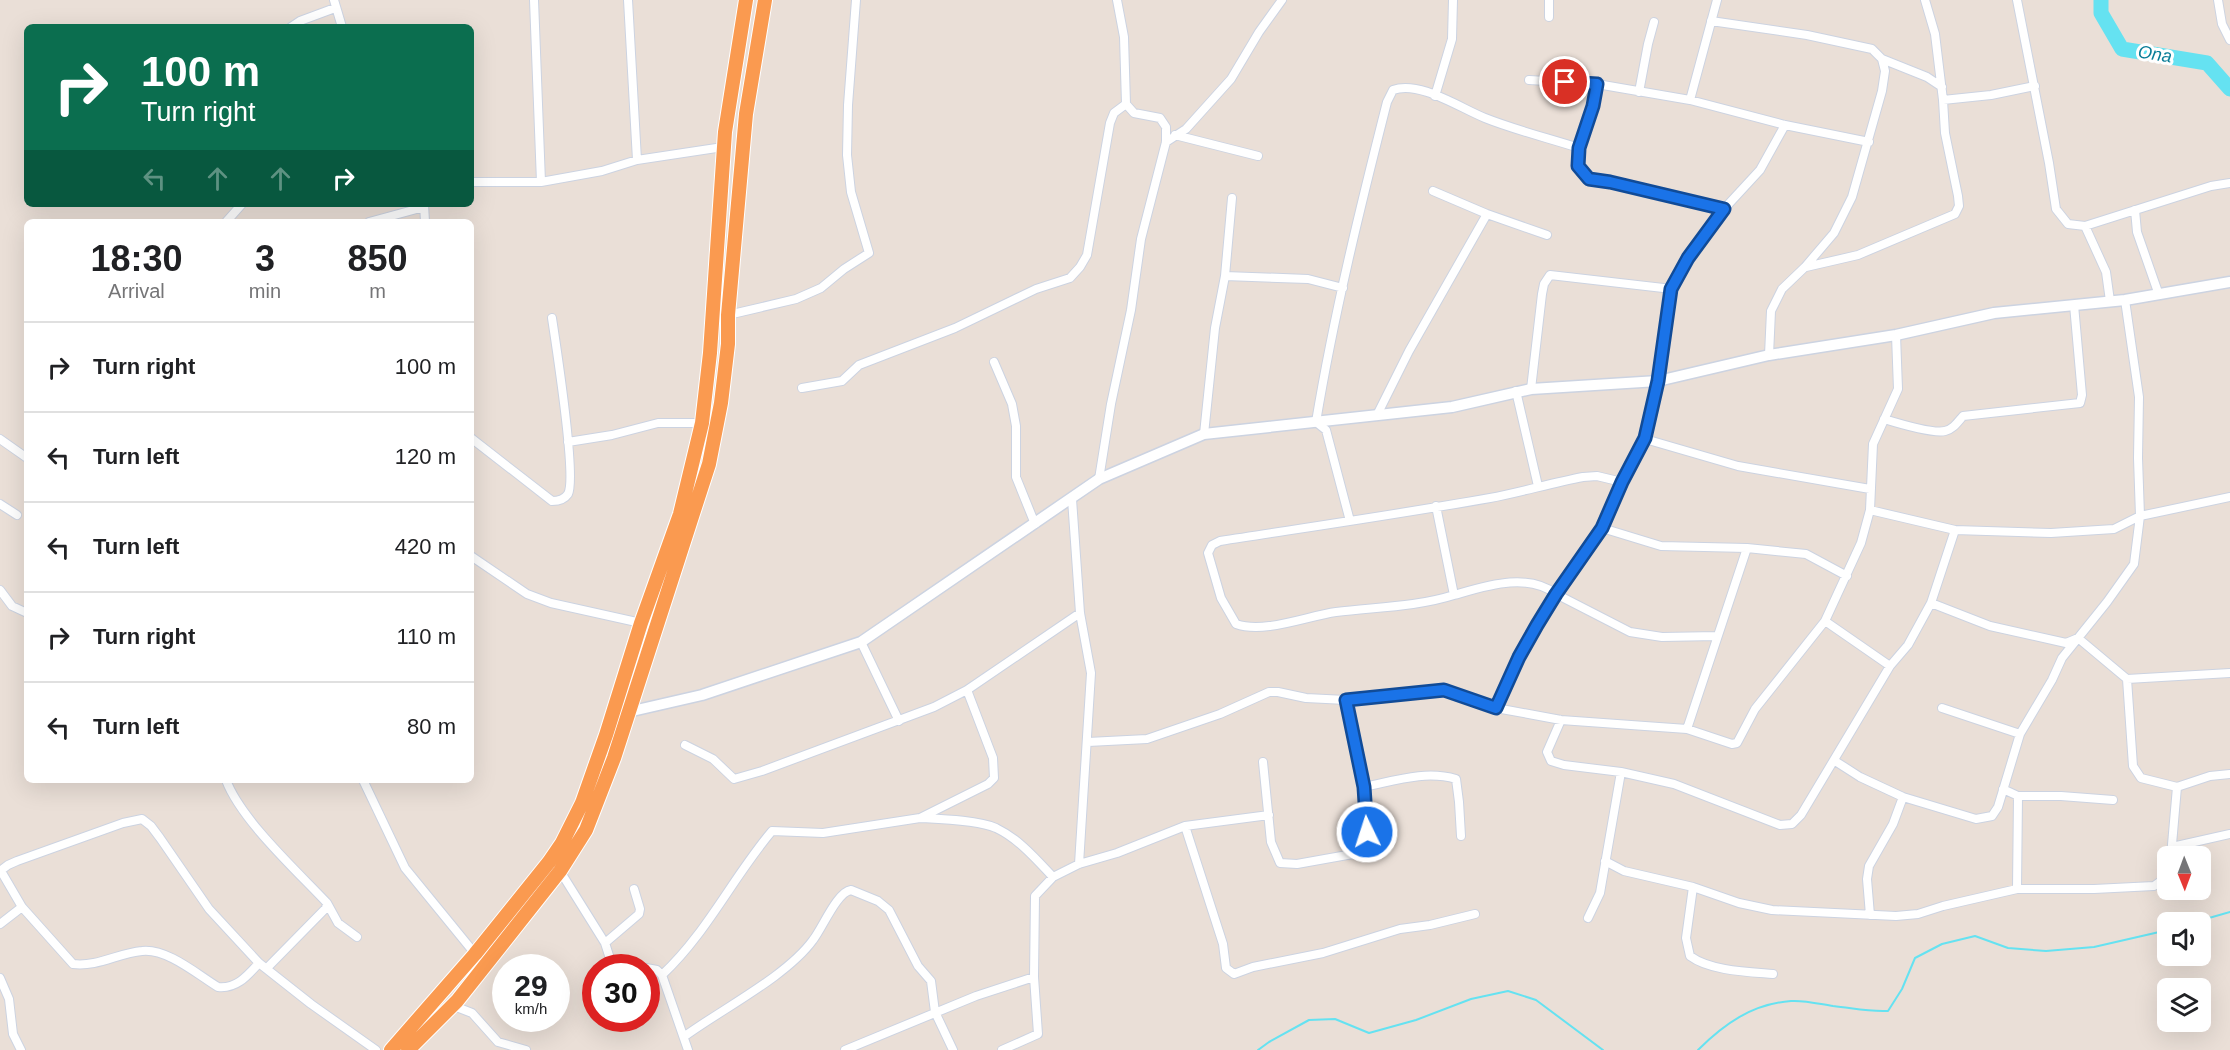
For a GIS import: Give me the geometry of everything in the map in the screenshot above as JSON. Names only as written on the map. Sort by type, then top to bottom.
[{"type":"highway","points":[[391,1050],[475,954],[549,862],[568,831],[595,768],[641,623],[680,514],[702,423],[710,353],[723,147],[746,0]]},
{"type":"highway","points":[[411,1049],[458,1001],[560,872],[586,830],[597,805],[692,523],[709,464],[721,404],[728,344],[728,315],[746,114],[765,0]]},
{"type":"street","points":[[534,0],[541,182]]},
{"type":"street","points":[[628,0],[637,160]]},
{"type":"street","points":[[728,315],[796,299],[821,288],[844,269],[869,253],[851,192],[847,155],[848,105],[856,0]]},
{"type":"street","points":[[1099,479],[1131,310],[1141,239],[1166,142],[1166,127],[1160,118],[1134,113],[1126,104],[1124,37],[1117,0]]},
{"type":"street","points":[[1166,142],[1186,129],[1231,79],[1259,32],[1282,0]]},
{"type":"street","points":[[1435,96],[1452,39],[1453,0]]},
{"type":"street","points":[[1549,0],[1550,17]]},
{"type":"street","points":[[1690,100],[1717,0]]},
{"type":"street","points":[[1805,267],[1858,255],[1955,214],[1959,206],[1945,133],[1935,34],[1925,0]]},
{"type":"street","points":[[2018,0],[2056,209],[2068,224],[2085,226],[2211,186],[2230,183]]},
{"type":"street","points":[[2217,0],[2222,24],[2230,40]]},
{"type":"street","points":[[296,24],[335,4],[341,24]]},
{"type":"street","points":[[1711,21],[1807,35],[1872,49],[1882,59],[1927,77],[1942,87]]},
{"type":"street","points":[[1639,92],[1654,22]]},
{"type":"street","points":[[1769,355],[1771,310],[1782,289],[1805,267],[1834,233],[1852,197],[1882,92],[1885,71],[1882,59]]},
{"type":"street","points":[[1529,80],[1597,84],[1690,100],[1785,125],[1869,142]]},
{"type":"street","points":[[1597,84],[1593,106],[1579,148],[1578,166],[1589,179],[1724,209]]},
{"type":"street","points":[[1943,100],[1991,95],[2035,86]]},
{"type":"street","points":[[1316,422],[1327,355],[1365,189],[1393,90],[1403,87],[1435,96],[1483,117],[1579,148]]},
{"type":"street","points":[[802,388],[842,381],[859,365],[955,328],[1036,289],[1070,278],[1087,255],[1110,123],[1114,112],[1126,104]]},
{"type":"street","points":[[1496,708],[1519,657],[1556,594],[1602,528],[1645,438],[1658,381],[1671,289],[1688,258],[1724,209],[1760,170],[1785,125]]},
{"type":"street","points":[[1175,135],[1258,156]]},
{"type":"street","points":[[474,182],[541,182],[602,171],[637,160],[723,147]]},
{"type":"street","points":[[1433,191],[1486,214],[1547,235]]},
{"type":"street","points":[[1204,434],[1215,328],[1225,276],[1232,198]]},
{"type":"street","points":[[229,219],[239,207]]},
{"type":"street","points":[[379,219],[418,207]]},
{"type":"street","points":[[2135,210],[2137,232],[2159,295]]},
{"type":"street","points":[[1377,415],[1409,351],[1486,214]]},
{"type":"street","points":[[2085,226],[2106,272],[2110,301]]},
{"type":"street","points":[[1532,389],[1542,294],[1544,284],[1550,275],[1671,289]]},
{"type":"street","points":[[1225,276],[1308,279],[1343,288]]},
{"type":"street","points":[[628,712],[702,695],[861,642],[1099,479],[1204,434],[1452,407],[1532,389],[1658,381],[1769,355],[1896,335],[1994,313],[2125,300],[2230,282]]},
{"type":"street","points":[[1834,761],[1860,777],[1903,797],[1976,819],[1992,816],[2020,734],[2052,680],[2062,658],[2134,564],[2140,516],[2139,397],[2125,300]]},
{"type":"street","points":[[1884,419],[1943,432],[1954,427],[1963,416],[2080,403],[2082,395],[2074,305]]},
{"type":"street","points":[[474,440],[552,501],[560,501],[568,494],[571,479],[568,441],[552,318]]},
{"type":"street","points":[[1088,742],[1147,739],[1220,714],[1269,692],[1306,698],[1346,700],[1444,690],[1496,708],[1561,720],[1687,729],[1732,744],[1737,743],[1755,709],[1825,621],[1861,543],[1870,510],[1873,444],[1898,388],[1896,335]]},
{"type":"street","points":[[994,362],[1012,404],[1016,426],[1016,477],[1035,524]]},
{"type":"street","points":[[1516,392],[1538,486]]},
{"type":"street","points":[[1316,422],[1326,430],[1350,520]]},
{"type":"street","points":[[568,441],[612,435],[658,423],[702,423]]},
{"type":"street","points":[[1645,438],[1738,466],[1870,489]]},
{"type":"street","points":[[0,439],[24,456]]},
{"type":"street","points":[[1622,482],[1597,476],[1538,486],[1492,497],[1220,541],[1212,544],[1208,553],[1227,611],[1236,624],[1241,626],[1269,626],[1334,612],[1431,602],[1494,584],[1524,583],[1546,587],[1630,632],[1662,637],[1717,636]]},
{"type":"street","points":[[1870,510],[1955,530],[2051,533],[2114,529],[2140,516],[2230,497]]},
{"type":"street","points":[[1072,499],[1080,613],[1091,673],[1079,864]]},
{"type":"street","points":[[0,504],[17,515]]},
{"type":"street","points":[[1436,506],[1454,595]]},
{"type":"street","points":[[1602,528],[1661,546],[1747,548],[1806,554],[1846,576]]},
{"type":"street","points":[[1561,720],[1547,752],[1551,761],[1564,765],[1621,772],[1674,784],[1780,825],[1792,824],[1801,815],[1890,666],[1908,645],[1931,603],[1955,530]]},
{"type":"street","points":[[1687,729],[1747,548]]},
{"type":"street","points":[[474,558],[527,594],[551,603],[641,623]]},
{"type":"street","points":[[0,590],[12,606],[24,612]]},
{"type":"street","points":[[1931,603],[1990,626],[2066,643],[2078,638]]},
{"type":"street","points":[[685,744],[713,759],[729,776],[734,779],[740,778],[934,707],[967,690],[1080,613]]},
{"type":"street","points":[[1825,621],[1890,666]]},
{"type":"street","points":[[2078,638],[2127,679],[2230,674]]},
{"type":"street","points":[[861,642],[899,721]]},
{"type":"street","points":[[2127,679],[2133,766],[2141,778],[2177,787],[2210,776],[2230,774]]},
{"type":"street","points":[[920,818],[988,784],[994,778],[993,758],[967,690]]},
{"type":"street","points":[[1263,762],[1271,842],[1280,863],[1297,864],[1364,852],[1370,844],[1364,787],[1346,700]]},
{"type":"street","points":[[1942,708],[2020,734]]},
{"type":"street","points":[[1588,918],[1600,893],[1621,772]]},
{"type":"street","points":[[1364,787],[1426,775],[1456,779],[1461,836]]},
{"type":"street","points":[[227,783],[232,796],[256,826],[327,903],[338,923],[357,937]]},
{"type":"street","points":[[364,783],[405,868],[485,966]]},
{"type":"street","points":[[2177,787],[2172,846],[2230,834]]},
{"type":"street","points":[[2003,789],[2018,795],[2113,800]]},
{"type":"street","points":[[2017,888],[2018,795]]},
{"type":"street","points":[[1870,915],[1867,879],[1869,866],[1893,824],[1903,797]]},
{"type":"street","points":[[1002,1050],[1038,1034],[1034,977],[1035,896],[1053,878],[1079,864],[1117,853],[1185,826],[1269,815]]},
{"type":"street","points":[[688,1050],[685,1035],[662,975],[678,959],[711,917],[772,831],[823,833],[920,818],[953,820],[994,827],[1025,848],[1053,878]]},
{"type":"street","points":[[327,903],[326,908],[298,938],[263,965],[243,981],[223,988],[168,956],[155,951],[142,951],[87,966],[73,964],[22,907],[0,871],[17,861],[123,823],[142,819],[160,838],[209,909],[263,965],[311,1004],[376,1050]]},
{"type":"street","points":[[1185,826],[1223,944],[1226,968],[1234,974],[1253,967],[1323,953],[1400,929],[1430,925],[1475,914]]},
{"type":"street","points":[[1605,861],[1624,871],[1693,887],[1739,903],[1772,910],[1870,915],[1918,914],[2017,888],[2094,889],[2154,886],[2157,884]]},
{"type":"street","points":[[560,872],[605,943],[609,954]]},
{"type":"street","points":[[1693,887],[1686,938],[1690,956],[1698,961],[1725,968],[1773,974]]},
{"type":"street","points":[[605,943],[639,914],[640,909],[634,889]]},
{"type":"street","points":[[685,1035],[770,979],[800,955],[813,940],[842,894],[848,890],[878,901],[889,909],[918,966],[931,981],[935,1012],[953,1050]]},
{"type":"street","points":[[0,924],[22,907]]},
{"type":"street","points":[[845,1050],[976,996],[1034,977]]},
{"type":"street","points":[[0,978],[11,1006],[13,1034],[21,1050]]},
{"type":"street","points":[[458,1001],[454,1006],[472,1013],[498,1041],[526,1050]]},
{"type":"waterway","name":"Ona","points":[[2101,0],[2101,13],[2122,49],[2207,63],[2230,89]]},
{"type":"waterway","points":[[2211,917],[2230,912]]},
{"type":"waterway","points":[[1698,1050],[1740,1017],[1777,1003],[1801,1001],[1888,1011],[1902,989],[1915,958],[1942,944],[1975,936],[2008,948],[2046,951],[2094,947],[2157,933]]},
{"type":"waterway","points":[[1258,1050],[1309,1020],[1335,1019],[1369,1033],[1416,1020],[1471,999],[1508,991],[1536,1000],[1603,1050]]},
{"type":"route","points":[[1367,832],[1364,787],[1346,700],[1444,690],[1496,708],[1519,657],[1537,625],[1602,528],[1645,438],[1658,381],[1671,289],[1688,258],[1724,209],[1589,179],[1578,166],[1579,148],[1593,106],[1597,84],[1565,82]]}]
